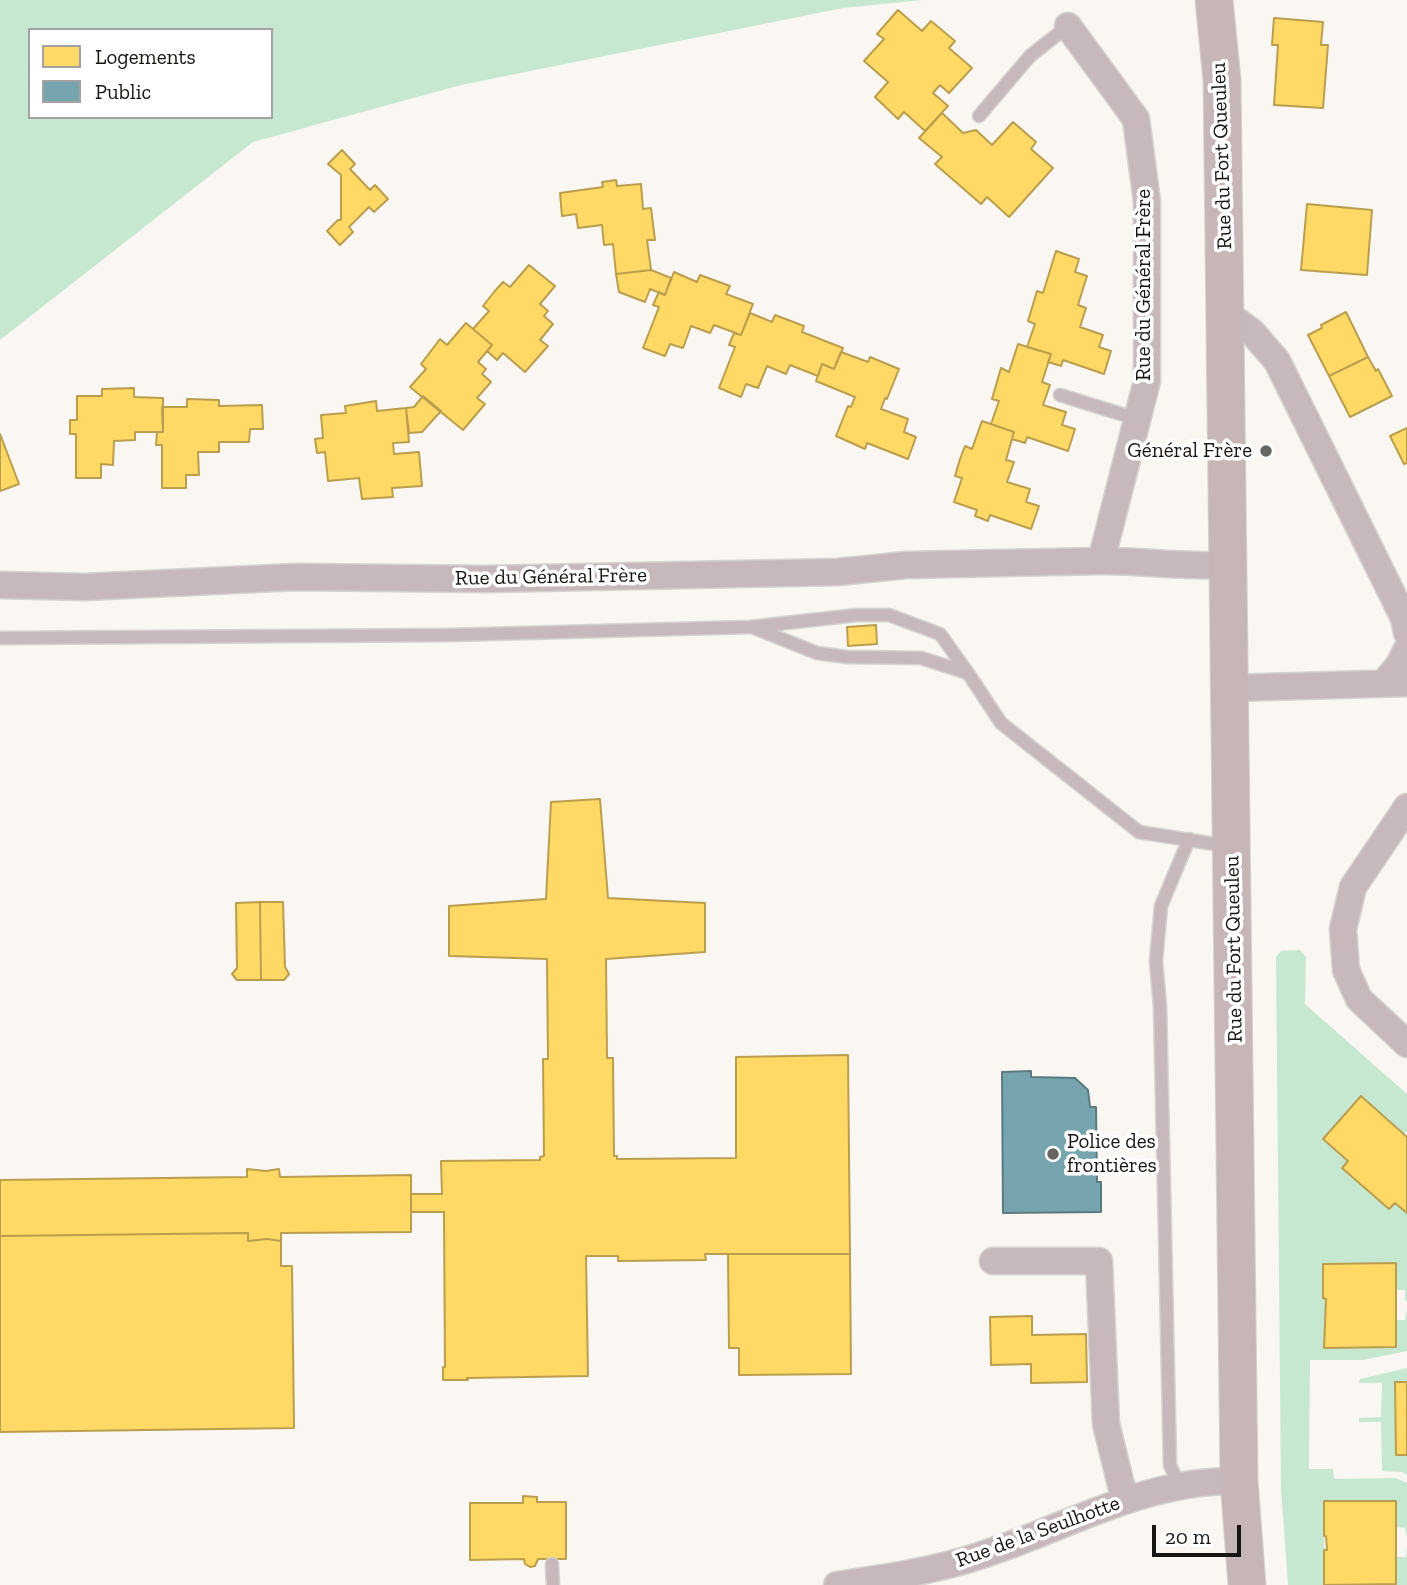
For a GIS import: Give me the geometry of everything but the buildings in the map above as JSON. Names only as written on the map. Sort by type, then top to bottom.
[{"type":"street","name":"Rue du Fort Queuleu","points":[[1214,0],[1222,80],[1239,1481],[1247,1585]]},
{"type":"street","name":"Rue du Général Frère","points":[[1068,26],[1136,119],[1147,202],[1147,381],[1101,561]]},
{"type":"street","points":[[1226,313],[1252,332],[1277,361],[1404,618],[1407,633]]},
{"type":"street","name":"Rue du Général Frère","points":[[0,584],[85,587],[296,577],[488,579],[838,572],[906,565],[1101,561],[1193,566],[1229,565]]},
{"type":"street","points":[[1229,688],[1395,683],[1399,665],[1407,649]]},
{"type":"street","points":[[1407,807],[1353,887],[1343,929],[1346,970],[1359,999],[1407,1044]]},
{"type":"street","points":[[993,1261],[1099,1261],[1106,1424],[1121,1485],[1128,1499]]},
{"type":"street","name":"Rue de la Seulhotte","points":[[838,1585],[926,1572],[980,1556],[1128,1499],[1179,1485],[1239,1481]]},
{"type":"lane","points":[[979,116],[1030,55],[1068,26]]},
{"type":"lane","points":[[1060,395],[1137,419]]},
{"type":"lane","points":[[0,638],[450,635],[750,626],[858,615],[889,615],[940,634],[1001,723],[1139,832],[1215,844],[1233,843]]},
{"type":"lane","points":[[750,626],[817,653],[847,657],[921,658],[968,673]]},
{"type":"lane","points":[[1179,1485],[1170,1465],[1160,1006],[1156,961],[1161,906],[1189,839]]},
{"type":"lane","points":[[552,1564],[553,1585]]},
{"type":"green space","points":[[0,0],[923,0],[843,8],[461,85],[253,142],[0,340]]},
{"type":"green space","points":[[1300,950],[1306,957],[1305,1004],[1407,1094],[1407,1131],[1404,1134],[1361,1097],[1323,1139],[1348,1161],[1342,1168],[1389,1209],[1395,1203],[1407,1213],[1407,1301],[1405,1290],[1396,1290],[1396,1264],[1323,1264],[1323,1298],[1326,1299],[1324,1347],[1396,1347],[1396,1320],[1405,1320],[1407,1309],[1407,1351],[1363,1360],[1310,1360],[1309,1469],[1333,1469],[1334,1479],[1396,1478],[1407,1483],[1407,1537],[1405,1528],[1397,1527],[1396,1501],[1324,1501],[1324,1585],[1288,1585],[1281,1489],[1276,957],[1281,951]]},
{"type":"green space","points":[[1407,1368],[1407,1382],[1395,1383],[1407,1455],[1407,1475],[1402,1472],[1382,1471],[1381,1422],[1359,1422],[1359,1418],[1381,1417],[1382,1383],[1359,1383],[1360,1379]]},
{"type":"green space","points":[[1407,1546],[1407,1585],[1324,1585],[1396,1584],[1396,1557],[1406,1557]]},
{"type":"place","name":"Général Frère","points":[[1266,451]]},
{"type":"place","name":"Police des frontières","points":[[1053,1154]]}]
